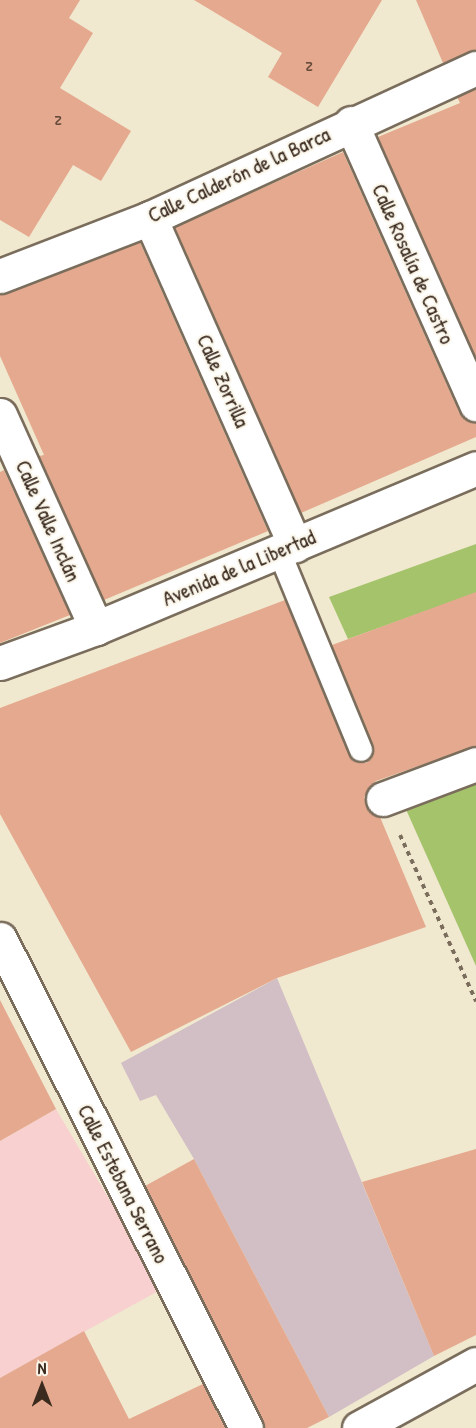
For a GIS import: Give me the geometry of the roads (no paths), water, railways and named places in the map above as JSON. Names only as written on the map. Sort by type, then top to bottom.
[{"type":"street","name":"Calle Calderón de la Barca","points":[[0,276],[150,218],[351,123],[476,68]]},
{"type":"street","name":"Calle Rosalía de Castro","points":[[351,123],[476,404]]},
{"type":"street","name":"Calle Zorrilla","points":[[150,218],[287,548]]},
{"type":"street","name":"Calle Valle Inclán","points":[[0,415],[96,628]]},
{"type":"street","name":"Avenida de la Libertad","points":[[0,663],[96,628],[476,468]]},
{"type":"street","points":[[383,799],[476,764]]},
{"type":"street","name":"Calle Estebana Serrano","points":[[0,939],[246,1428]]},
{"type":"street","points":[[359,1428],[476,1364]]},
{"type":"lane","points":[[287,548],[361,750]]}]
